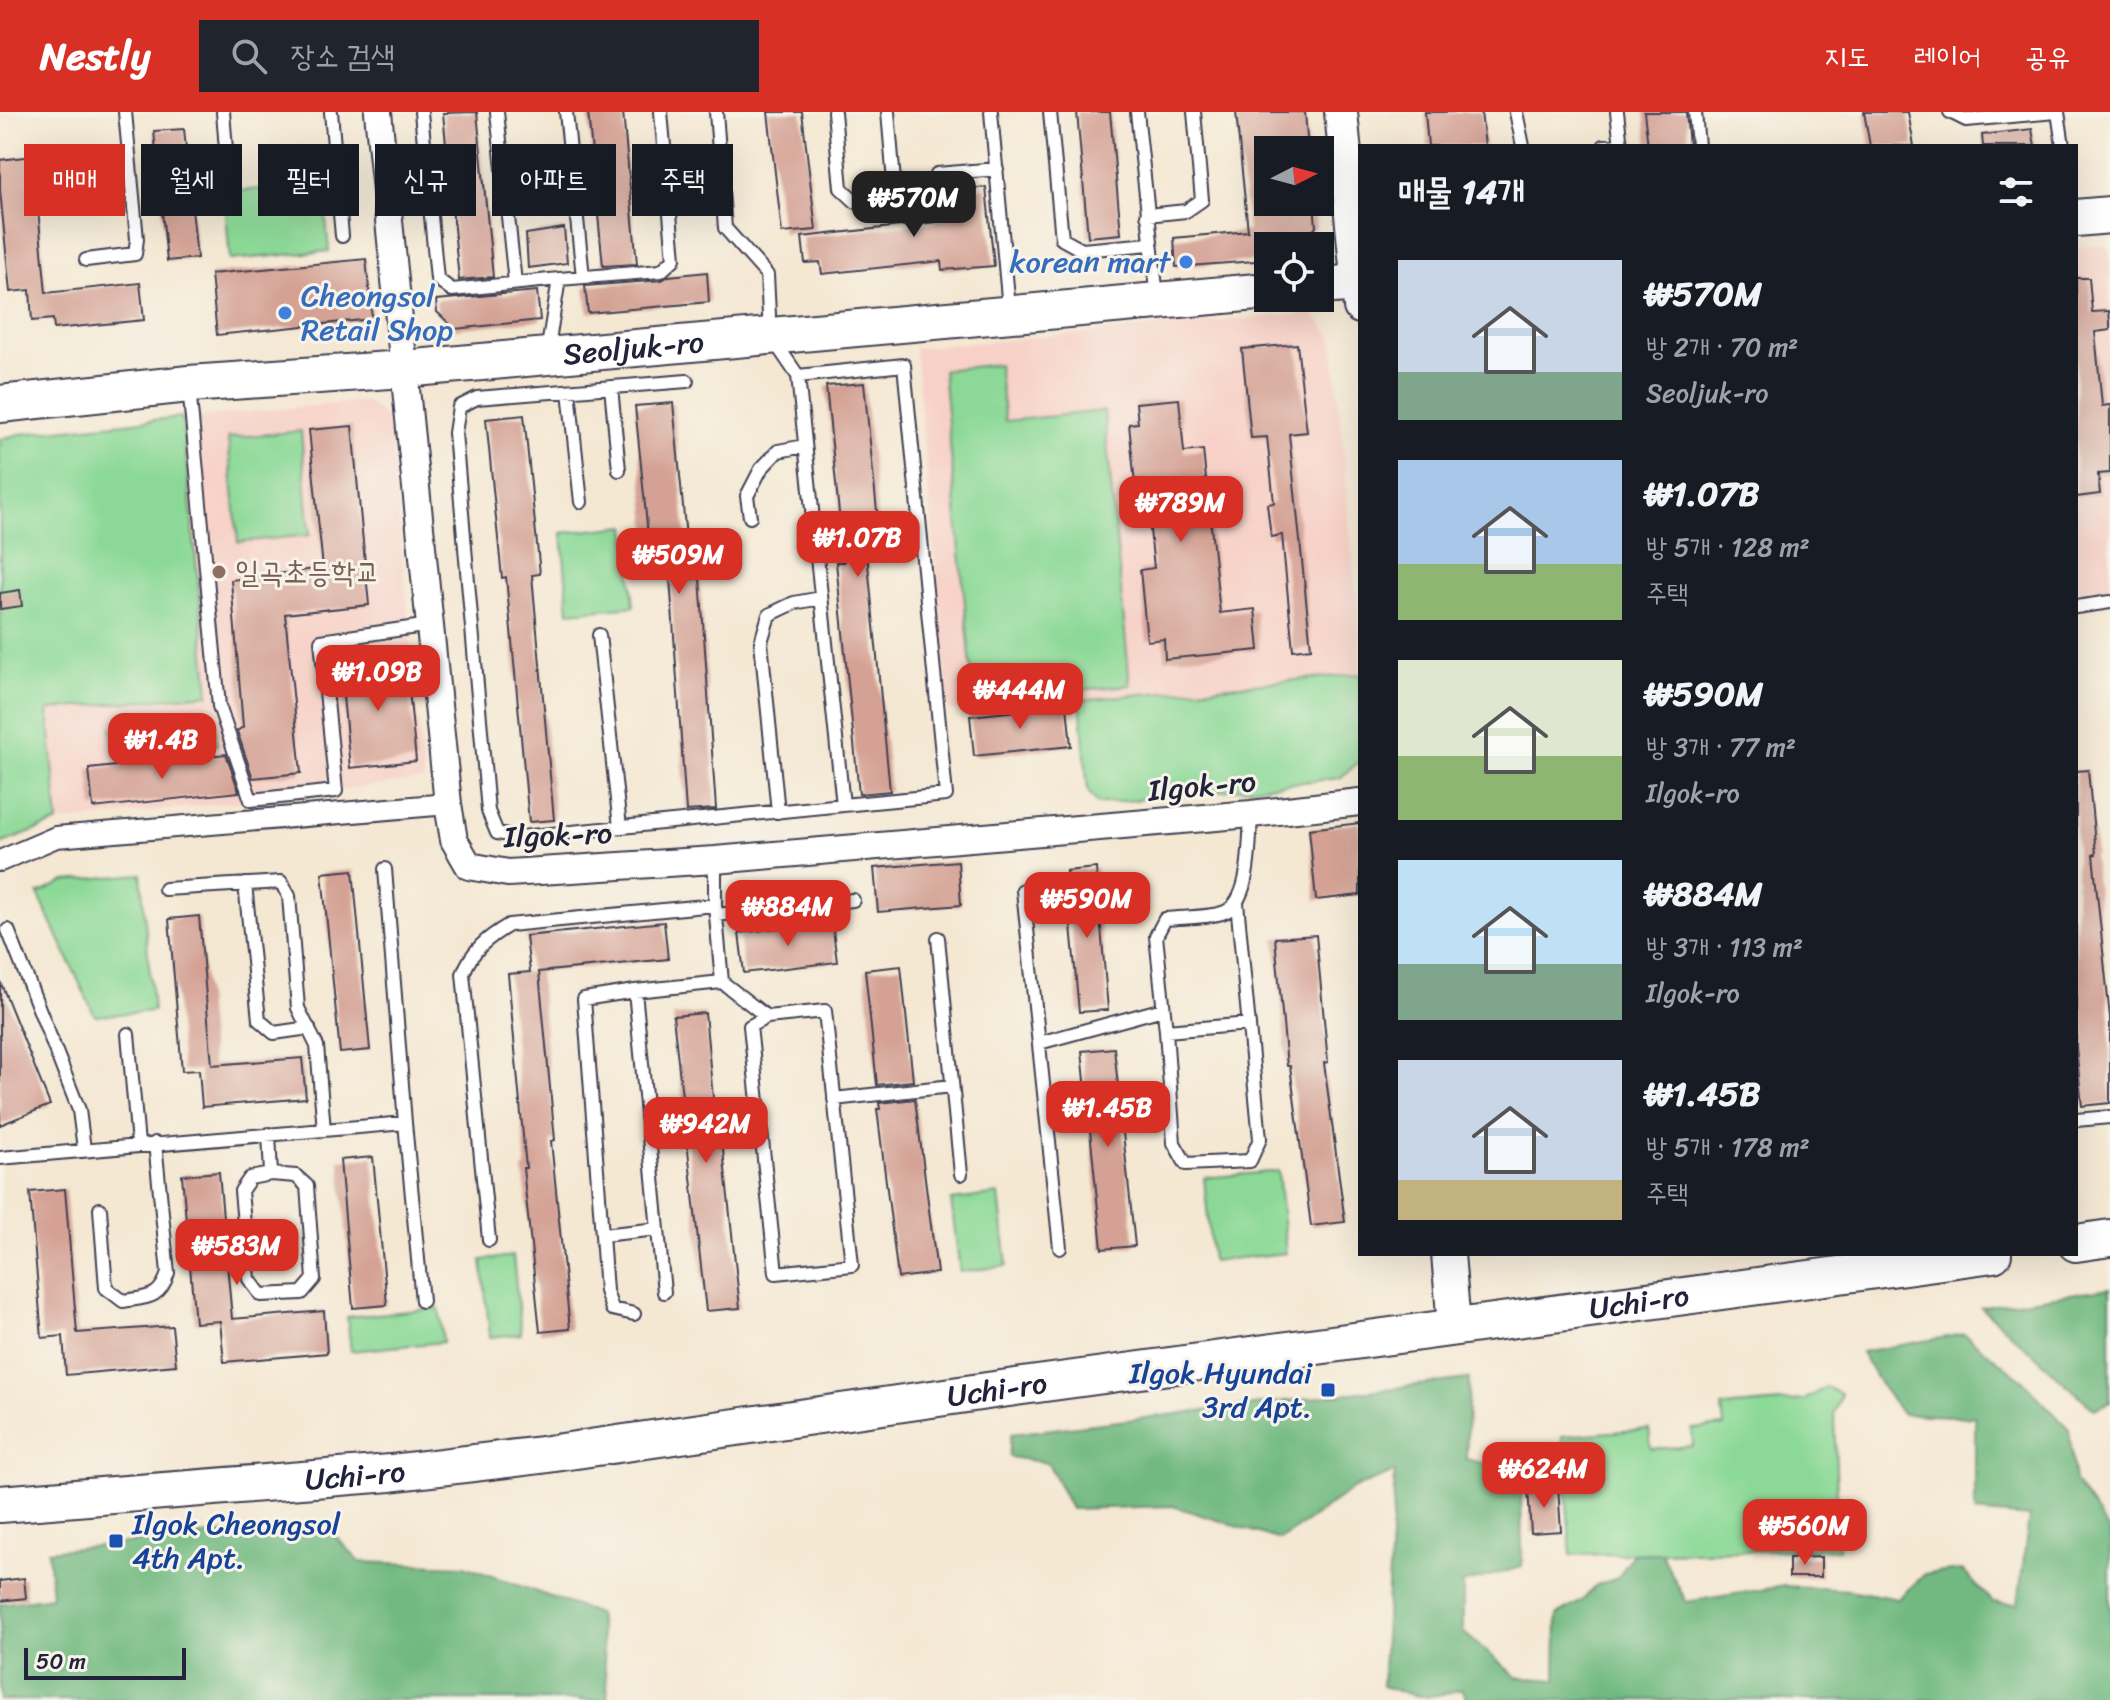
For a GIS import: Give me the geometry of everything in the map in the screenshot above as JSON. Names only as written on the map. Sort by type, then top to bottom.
[{"type":"main road","points":[[2078,218],[2110,215]]},
{"type":"main road","points":[[1334,288],[1358,291]]},
{"type":"main road","name":"Seoljuk-ro","points":[[0,404],[189,384],[404,369],[1254,292]]},
{"type":"main road","points":[[2078,1243],[2110,1238]]},
{"type":"main road","name":"Uchi-ro","points":[[0,1504],[390,1473],[541,1455],[1454,1326],[1978,1256]]},
{"type":"street","name":"Ilgok-ro","points":[[378,112],[448,804],[454,840],[469,866],[508,873],[715,860],[1358,802]]},
{"type":"street","points":[[1341,112],[1358,281]]},
{"type":"street","points":[[0,861],[56,837],[448,804]]},
{"type":"street","points":[[1448,1256],[1454,1326]]},
{"type":"lane","points":[[86,260],[135,254],[137,239],[125,112]]},
{"type":"lane","points":[[223,112],[226,144]]},
{"type":"lane","points":[[331,112],[342,236]]},
{"type":"lane","points":[[421,112],[437,279],[452,290],[661,271],[674,259],[661,112]]},
{"type":"lane","points":[[497,112],[515,283]]},
{"type":"lane","points":[[566,112],[583,277]]},
{"type":"lane","points":[[716,112],[725,228],[767,275],[770,335],[798,376],[843,805]]},
{"type":"lane","points":[[834,112],[841,188],[856,202],[879,201],[894,182],[888,112]]},
{"type":"lane","points":[[991,112],[1009,312]]},
{"type":"lane","points":[[1050,112],[1062,239],[1082,250],[1150,244]]},
{"type":"lane","points":[[1137,112],[1157,300]]},
{"type":"lane","points":[[1147,215],[1186,211],[1202,200],[1194,112]]},
{"type":"lane","points":[[1516,112],[1523,144]]},
{"type":"lane","points":[[1617,112],[1621,144]]},
{"type":"lane","points":[[1695,112],[1698,144]]},
{"type":"lane","points":[[1950,112],[1966,120],[2057,112],[2063,144]]},
{"type":"lane","points":[[937,174],[997,169]]},
{"type":"lane","points":[[546,356],[559,279]]},
{"type":"lane","points":[[687,381],[477,398],[459,407],[455,433],[488,811],[497,833],[521,837],[946,795],[904,365],[798,376]]},
{"type":"lane","points":[[189,384],[219,706],[251,800],[336,791],[321,641],[430,625]]},
{"type":"lane","points":[[611,387],[619,470]]},
{"type":"lane","points":[[569,391],[581,502]]},
{"type":"lane","points":[[750,517],[747,496],[761,469],[778,451],[805,446]]},
{"type":"lane","points":[[778,812],[761,642],[769,615],[794,603],[821,598]]},
{"type":"lane","points":[[2078,607],[2110,603]]},
{"type":"lane","points":[[599,635],[620,827]]},
{"type":"lane","points":[[219,706],[235,731]]},
{"type":"lane","points":[[1237,903],[1260,1139],[1250,1161],[1186,1164],[1174,1143],[1156,936],[1165,919],[1225,913],[1237,903],[1245,885],[1251,814]]},
{"type":"lane","points":[[715,860],[722,982]]},
{"type":"lane","points":[[385,869],[422,1301]]},
{"type":"lane","points":[[165,889],[281,882],[289,896],[298,1008],[317,1046],[324,1130]]},
{"type":"lane","points":[[245,884],[259,1020],[274,1033],[309,1028]]},
{"type":"lane","points":[[1023,890],[1060,1248]]},
{"type":"lane","points":[[489,1240],[463,974],[468,959],[486,938],[509,925],[853,900]]},
{"type":"lane","points":[[8,930],[79,1110],[84,1149]]},
{"type":"lane","points":[[938,938],[961,1174]]},
{"type":"lane","points":[[634,1314],[612,1309],[606,1291],[584,999],[722,982],[767,1017]]},
{"type":"lane","points":[[635,991],[664,1292]]},
{"type":"lane","points":[[1039,1043],[1163,1009]]},
{"type":"lane","points":[[825,1011],[852,1265],[776,1273],[750,1026],[767,1017],[825,1011]]},
{"type":"lane","points":[[1166,1031],[1249,1024]]},
{"type":"lane","points":[[128,1034],[138,1144]]},
{"type":"lane","points":[[834,1099],[952,1086]]},
{"type":"lane","points":[[2078,1120],[2110,1117]]},
{"type":"lane","points":[[0,1158],[405,1123]]},
{"type":"lane","points":[[269,1134],[271,1174]]},
{"type":"lane","points":[[100,1209],[106,1288],[123,1301],[153,1296],[164,1285],[168,1273],[155,1143]]},
{"type":"lane","points":[[271,1174],[296,1176],[307,1186],[314,1279],[302,1293],[261,1295],[249,1279],[241,1191],[250,1178],[271,1174]]},
{"type":"lane","points":[[602,1235],[658,1229]]},
{"type":"shaded area","points":[[2104,245],[2110,250],[2110,588],[2078,591],[2078,247]]},
{"type":"shaded area","points":[[1312,313],[1333,337],[1358,618],[1358,674],[949,711],[915,348]]},
{"type":"shaded area","name":"일곡초등학교","points":[[365,401],[389,419],[424,780],[58,822],[20,434]]},
{"type":"green space","points":[[258,189],[258,216],[326,216],[329,251],[230,260],[226,216],[242,216],[242,191]]},
{"type":"green space","points":[[998,364],[1005,421],[1104,411],[1130,685],[974,700],[943,370]]},
{"type":"green space","points":[[182,417],[209,694],[48,710],[58,822],[0,844],[0,439],[20,434]]},
{"type":"green space","points":[[301,431],[310,535],[238,542],[228,438]]},
{"type":"green space","points":[[626,526],[634,606],[569,612],[562,533]]},
{"type":"green space","points":[[1358,674],[1358,763],[1340,778],[1098,804],[1088,791],[1080,700]]},
{"type":"green space","points":[[215,717],[217,745],[115,756],[112,728]]},
{"type":"green space","points":[[141,874],[153,1011],[95,1016],[38,894],[65,881]]},
{"type":"green space","points":[[1278,1171],[1286,1253],[1212,1261],[1204,1178]]},
{"type":"green space","points":[[999,1194],[1007,1266],[960,1272],[951,1200]]},
{"type":"green space","points":[[513,1256],[521,1334],[490,1337],[482,1260]]},
{"type":"green space","points":[[2110,1288],[2110,1402],[2094,1409],[1981,1307]]},
{"type":"green space","points":[[439,1308],[443,1342],[351,1351],[347,1317]]},
{"type":"green space","points":[[1964,1334],[2019,1377],[2069,1429],[2075,1482],[2110,1532],[2110,1700],[1468,1700],[1462,1689],[1440,1695],[1414,1695],[1382,1686],[1395,1472],[1354,1488],[1280,1540],[1173,1506],[1071,1509],[1048,1463],[1009,1457],[1011,1434],[1469,1379],[1466,1459],[1521,1472],[1522,1567],[1463,1583],[1463,1632],[1517,1677],[1556,1680],[1557,1615],[1583,1600],[1596,1585],[1618,1578],[1633,1554],[1661,1553],[1686,1602],[1785,1586],[1849,1590],[1898,1599],[1925,1574],[1962,1570],[1992,1602],[2018,1604],[2029,1517],[1975,1512],[1975,1417],[1902,1414],[1861,1352]]},
{"type":"green space","points":[[1826,1387],[1841,1394],[1834,1413],[1839,1549],[1571,1555],[1562,1436],[1649,1429],[1651,1449],[1693,1446],[1692,1429],[1724,1426],[1722,1407],[1804,1400]]},
{"type":"green space","points":[[323,1524],[360,1562],[464,1566],[598,1614],[607,1700],[0,1700],[0,1604],[52,1597],[48,1551]]},
{"type":"building","points":[[477,112],[493,277],[459,280],[453,216],[476,216],[476,144],[446,144],[443,113]]},
{"type":"building","points":[[588,112],[623,112],[637,264],[603,266],[598,216],[616,216],[616,144],[591,144]]},
{"type":"building","points":[[768,112],[802,112],[816,230],[782,233]]},
{"type":"building","points":[[1077,112],[1110,112],[1121,234],[1088,237]]},
{"type":"building","points":[[1236,112],[1305,112],[1307,136],[1254,136],[1254,216],[1315,216],[1316,227],[1312,232],[1254,232],[1254,261],[1176,267],[1174,238],[1248,231]]},
{"type":"building","points":[[1425,112],[1481,112],[1485,144],[1428,144]]},
{"type":"building","points":[[1644,112],[1686,112],[1689,144],[1648,144]]},
{"type":"building","points":[[1864,112],[1908,112],[1914,144],[1870,144]]},
{"type":"building","points":[[184,129],[186,144],[155,144],[154,131]]},
{"type":"building","points":[[2032,129],[2035,144],[1983,144],[1982,135]]},
{"type":"building","points":[[24,157],[24,216],[39,216],[46,293],[140,283],[144,320],[54,329],[53,319],[32,321],[30,290],[10,292],[0,160]]},
{"type":"building","points":[[986,187],[994,266],[942,270],[941,261],[822,274],[820,262],[805,263],[802,237],[936,222],[933,193]]},
{"type":"building","points":[[162,216],[193,216],[197,258],[167,261]]},
{"type":"building","points":[[564,228],[567,263],[528,268],[526,234]]},
{"type":"building","points":[[366,259],[372,319],[217,335],[211,274]]},
{"type":"building","points":[[707,272],[709,302],[588,313],[585,286],[662,280],[669,276]]},
{"type":"building","points":[[2078,278],[2089,278],[2092,312],[2109,311],[2110,330],[2095,332],[2102,406],[2110,405],[2110,473],[2098,474],[2100,494],[2078,497]]},
{"type":"building","points":[[537,291],[540,320],[455,329],[437,312],[436,300]]},
{"type":"building","points":[[1297,344],[1307,432],[1289,434],[1311,648],[1293,650],[1282,535],[1271,537],[1267,504],[1274,503],[1267,437],[1251,438],[1242,349]]},
{"type":"building","points":[[864,383],[880,541],[866,543],[890,791],[859,794],[836,562],[844,562],[826,386]]},
{"type":"building","points":[[1179,399],[1184,452],[1203,450],[1220,613],[1255,609],[1259,650],[1165,659],[1164,639],[1147,641],[1140,570],[1154,568],[1146,492],[1136,494],[1129,424],[1138,423],[1136,403]]},
{"type":"building","points":[[673,403],[690,579],[700,578],[716,809],[686,811],[669,563],[651,565],[635,406]]},
{"type":"building","points":[[524,415],[540,574],[532,575],[554,820],[529,822],[506,577],[502,578],[486,419]]},
{"type":"building","points":[[352,426],[369,605],[285,614],[301,773],[253,778],[237,731],[243,727],[231,580],[323,568],[309,430]]},
{"type":"building","points":[[20,590],[22,606],[0,609],[0,593]]},
{"type":"building","points":[[406,659],[416,761],[350,768],[340,665]]},
{"type":"building","points":[[1067,706],[1071,746],[974,756],[970,716]]},
{"type":"building","points":[[226,754],[239,792],[93,808],[89,769]]},
{"type":"building","points":[[2088,770],[2096,854],[2093,855],[2110,1018],[2110,1103],[2082,1106],[2078,1067],[2078,771]]},
{"type":"building","points":[[1358,823],[1358,895],[1316,900],[1309,829]]},
{"type":"building","points":[[958,861],[961,905],[878,912],[874,868]]},
{"type":"building","points":[[1096,868],[1108,1010],[1079,1012],[1066,871]]},
{"type":"building","points":[[353,870],[370,1050],[340,1053],[322,873]]},
{"type":"building","points":[[199,916],[212,1065],[302,1058],[306,1098],[202,1107],[199,1070],[182,1071],[169,919]]},
{"type":"building","points":[[664,922],[668,959],[539,972],[555,1140],[551,1141],[570,1329],[540,1332],[508,974],[530,972],[526,936]]},
{"type":"building","points":[[832,922],[837,962],[744,973],[739,933]]},
{"type":"building","points":[[1316,935],[1328,1062],[1324,1063],[1345,1222],[1311,1226],[1290,1066],[1287,1066],[1275,938]]},
{"type":"building","points":[[901,966],[913,1081],[877,1085],[865,970]]},
{"type":"building","points":[[0,981],[50,1105],[0,1125]]},
{"type":"building","points":[[705,1013],[717,1141],[722,1141],[740,1308],[706,1311],[673,1016]]},
{"type":"building","points":[[1114,1048],[1135,1246],[1102,1249],[1082,1051]]},
{"type":"building","points":[[915,1099],[937,1273],[898,1278],[877,1109],[880,1109],[879,1103]]},
{"type":"building","points":[[373,1157],[387,1305],[353,1308],[340,1160]]},
{"type":"building","points":[[219,1172],[232,1319],[324,1311],[327,1353],[224,1362],[220,1321],[195,1323],[182,1175]]},
{"type":"building","points":[[65,1189],[77,1333],[172,1326],[176,1365],[66,1375],[63,1336],[42,1338],[30,1192]]},
{"type":"building","points":[[1558,1487],[1561,1531],[1531,1533],[1528,1489]]},
{"type":"building","points":[[1821,1557],[1821,1577],[1789,1577],[1789,1558]]},
{"type":"building","points":[[24,1578],[26,1598],[0,1601],[0,1581]]},
{"type":"place","name":"korean mart","points":[[1186,262]]},
{"type":"place","name":"Cheongsol Retail Shop","points":[[285,313]]},
{"type":"place","name":"일곡초등학교","points":[[219,572]]},
{"type":"place","name":"Ilgok Hyundai 3rd Apt.","points":[[1328,1390]]},
{"type":"place","name":"Ilgok Cheongsol 4th Apt.","points":[[116,1541]]}]
